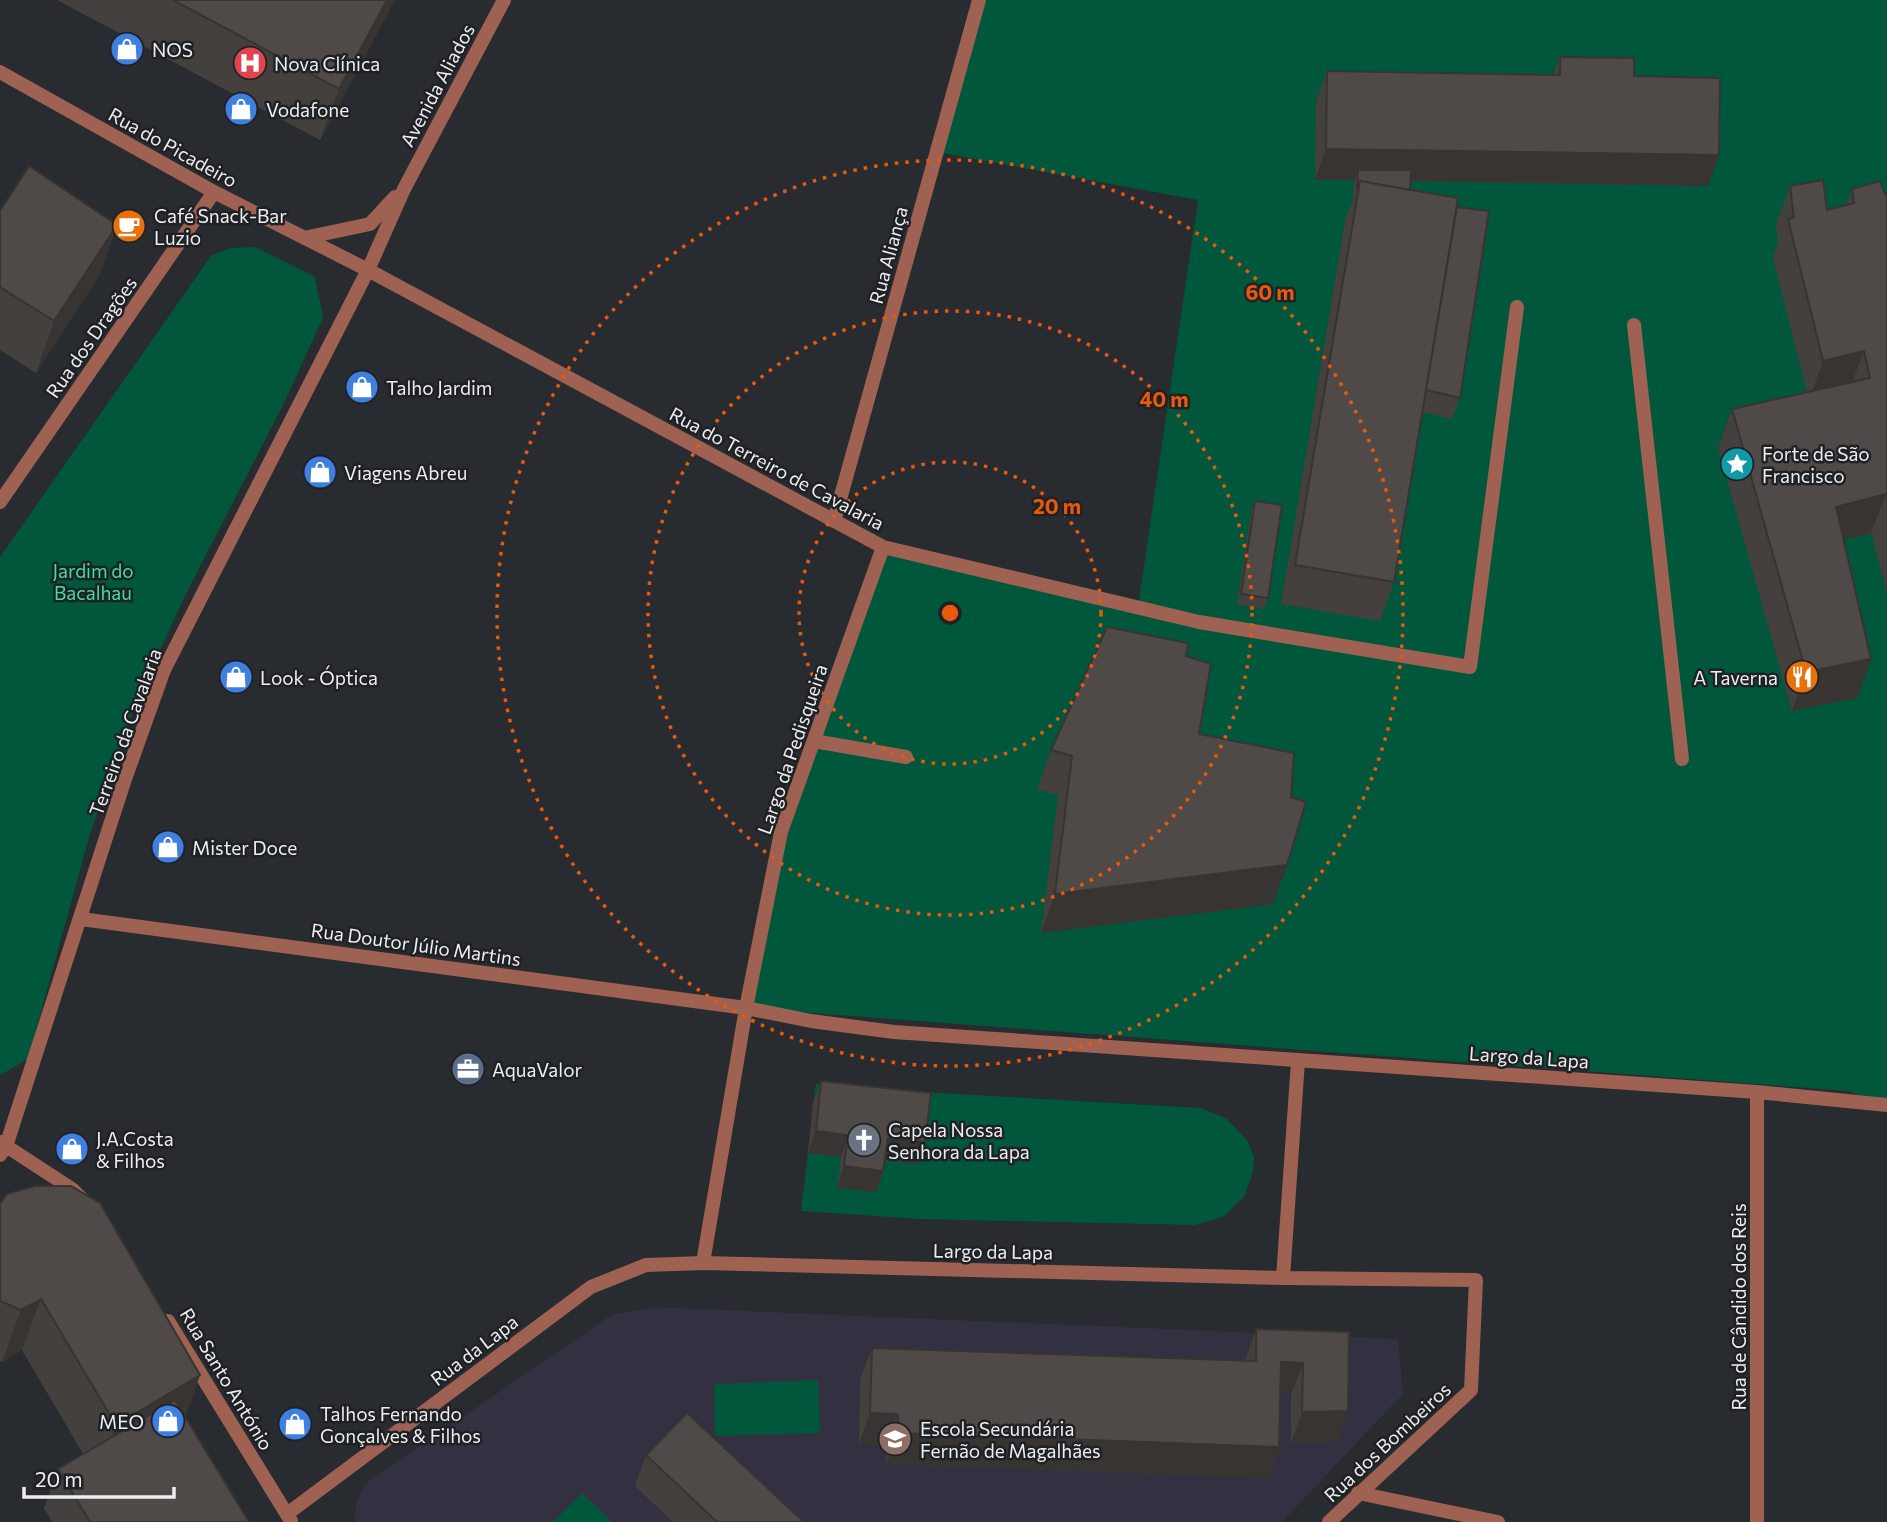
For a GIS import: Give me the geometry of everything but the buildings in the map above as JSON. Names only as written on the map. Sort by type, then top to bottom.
[{"type":"street","name":"Avenida Aliados","points":[[368,270],[404,189],[504,0]]},
{"type":"street","name":"Rua Aliança","points":[[834,521],[979,0]]},
{"type":"street","name":"Rua do Picadeiro","points":[[0,72],[214,192],[368,270]]},
{"type":"street","name":"Avenida Aliados","points":[[304,238],[370,224],[404,189]]},
{"type":"street","name":"Rua dos Dragões","points":[[0,502],[214,192]]},
{"type":"street","name":"Rua do Terreiro de Cavalaria","points":[[368,270],[883,547],[1199,622],[1470,667],[1517,307]]},
{"type":"street","name":"Terreiro da Cavalaria","points":[[2,1148],[164,670],[368,270]]},
{"type":"street","points":[[1634,325],[1682,759]]},
{"type":"street","name":"Largo da Pedisqueira","points":[[702,1263],[746,1008],[782,832],[883,547]]},
{"type":"street","points":[[814,741],[906,757]]},
{"type":"street","name":"Rua Doutor Júlio Martins","points":[[81,919],[746,1008]]},
{"type":"street","name":"Largo da Lapa","points":[[746,1008],[811,1021],[894,1032],[1757,1092],[1887,1105]]},
{"type":"street","points":[[1283,1278],[1298,1061]]},
{"type":"street","name":"Rua de Cândido dos Reis","points":[[1757,1092],[1757,1522]]},
{"type":"street","points":[[2,1148],[72,1189],[96,1212]]},
{"type":"street","name":"Largo da Lapa","points":[[702,1263],[1283,1278],[1476,1280],[1471,1390]]},
{"type":"street","name":"Rua da Lapa","points":[[289,1518],[591,1287],[646,1265],[702,1263]]},
{"type":"street","name":"Rua Santo António","points":[[160,1307],[289,1518]]},
{"type":"street","name":"Rua dos Bombeiros","points":[[1329,1522],[1471,1390]]},
{"type":"street","points":[[1358,1493],[1498,1522]]},
{"type":"shaded area","name":"Escola Secundária Fernão de Magalhães","points":[[654,1307],[1398,1339],[1403,1394],[1282,1522],[354,1522],[356,1504],[365,1484],[611,1315]]},
{"type":"green space","points":[[979,0],[1887,0],[1887,1107],[1849,1091],[746,1008],[783,832],[885,548],[1138,607],[1198,200],[937,152]]},
{"type":"green space","name":"Jardim do Bacalhau","points":[[255,247],[315,277],[323,318],[284,403],[186,594],[133,709],[90,834],[28,1059],[0,1075],[0,557],[211,256],[230,248]]},
{"type":"green space","points":[[816,1083],[1201,1108],[1227,1119],[1247,1140],[1254,1157],[1253,1172],[1244,1197],[1223,1217],[1195,1225],[920,1219],[801,1211]]},
{"type":"green space","points":[[818,1380],[820,1433],[715,1436],[714,1384]]},
{"type":"green space","points":[[582,1493],[612,1522],[553,1522]]},
{"type":"place","name":"NOS","points":[[127,49]]},
{"type":"place","name":"Nova Clínica","points":[[250,63]]},
{"type":"place","name":"Vodafone","points":[[241,109]]},
{"type":"place","name":"Café Snack-Bar Luzio","points":[[129,226]]},
{"type":"place","name":"Talho Jardim","points":[[362,387]]},
{"type":"place","name":"Forte de São Francisco","points":[[1737,464]]},
{"type":"place","name":"Viagens Abreu","points":[[320,472]]},
{"type":"place","name":"Look - Óptica","points":[[236,677]]},
{"type":"place","name":"A Taverna","points":[[1802,677]]},
{"type":"place","name":"Mister Doce","points":[[168,847]]},
{"type":"place","name":"AquaValor","points":[[468,1069]]},
{"type":"place","name":"Capela Nossa Senhora da Lapa","points":[[864,1140]]},
{"type":"place","name":"J.A.Costa & Filhos","points":[[72,1149]]},
{"type":"place","name":"MEO","points":[[168,1421]]},
{"type":"place","name":"Talhos Fernando Gonçalves & Filhos","points":[[295,1424]]},
{"type":"place","name":"Escola Secundária Fernão de Magalhães","points":[[895,1439]]}]
